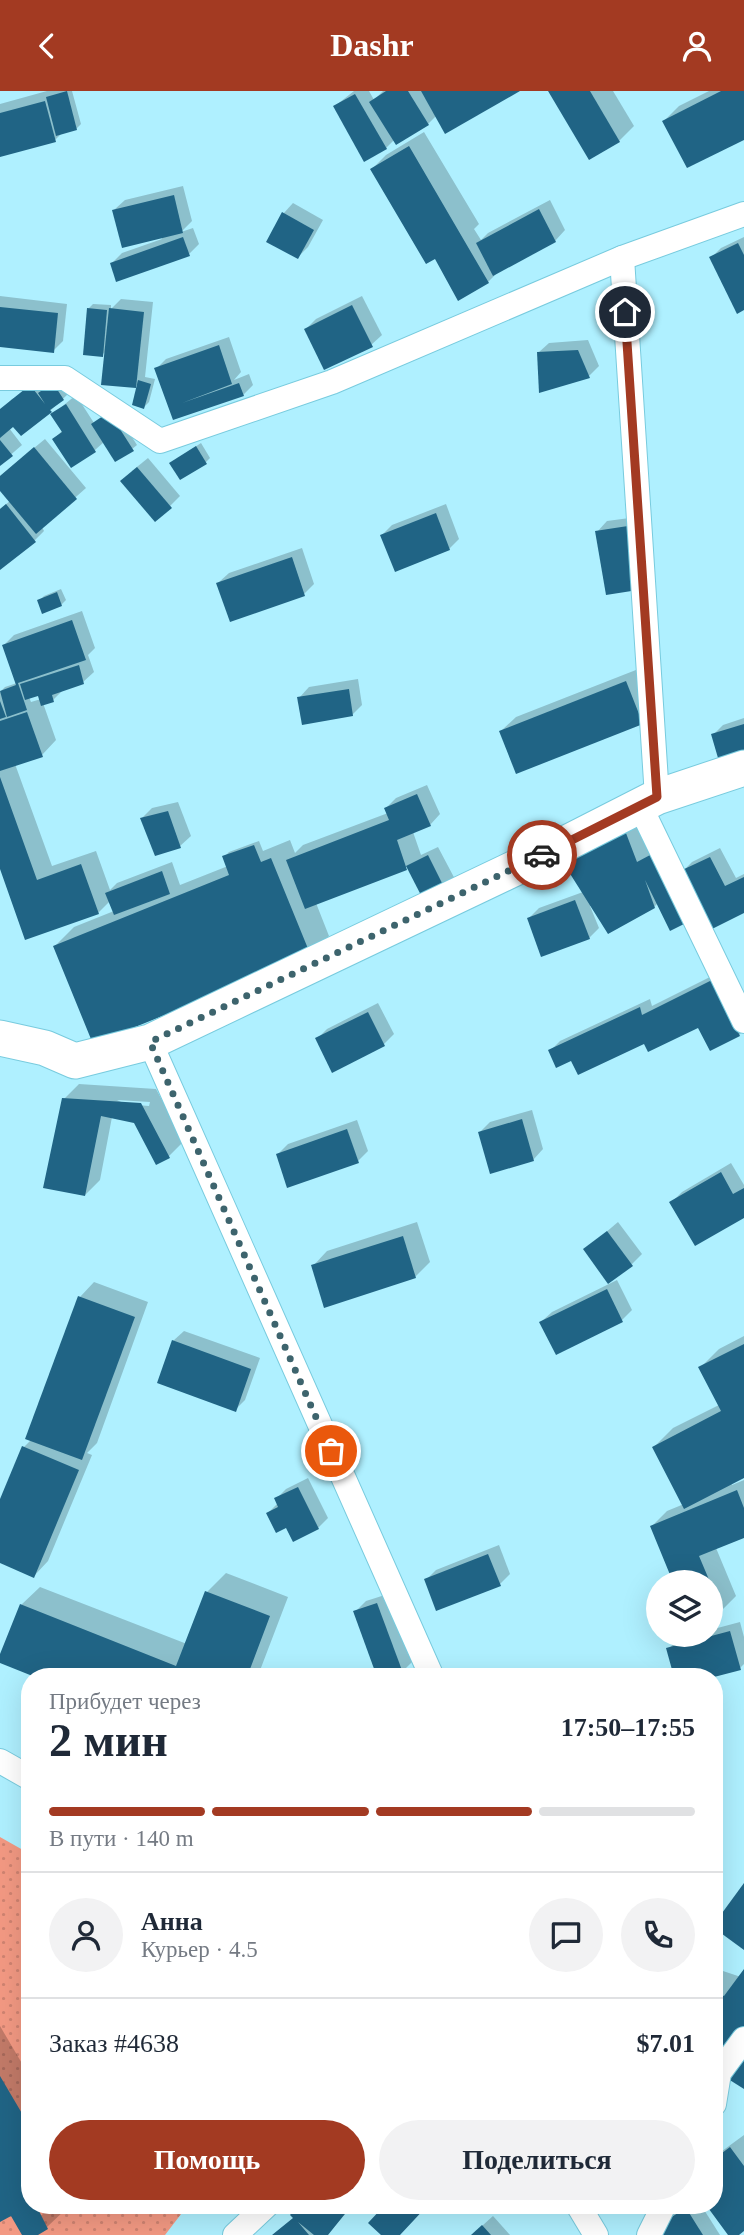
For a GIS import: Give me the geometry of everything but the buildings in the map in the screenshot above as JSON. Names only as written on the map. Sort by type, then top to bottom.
[{"type":"street","points":[[0,378],[65,378],[160,441],[332,382],[622,258],[744,214]]},
{"type":"street","points":[[622,258],[649,801],[744,1021]]},
{"type":"street","points":[[0,1038],[46,1048],[75,1061],[150,1042],[555,849],[649,801],[744,768]]},
{"type":"street","points":[[150,1042],[428,1668]]},
{"type":"street","points":[[0,1761],[21,1773]]},
{"type":"street","points":[[723,2068],[744,2039]]},
{"type":"street","points":[[235,2235],[257,2214]]},
{"type":"street","points":[[583,2214],[596,2235]]},
{"type":"street","points":[[649,2235],[660,2214]]},
{"type":"shaded area","points":[[0,1837],[21,1849],[21,2214],[181,2214],[165,2235],[0,2235]]},
{"type":"way so far","points":[[331,1451],[150,1042],[542,855]]},
{"type":"route","points":[[542,855],[657,797],[625,312]]}]
